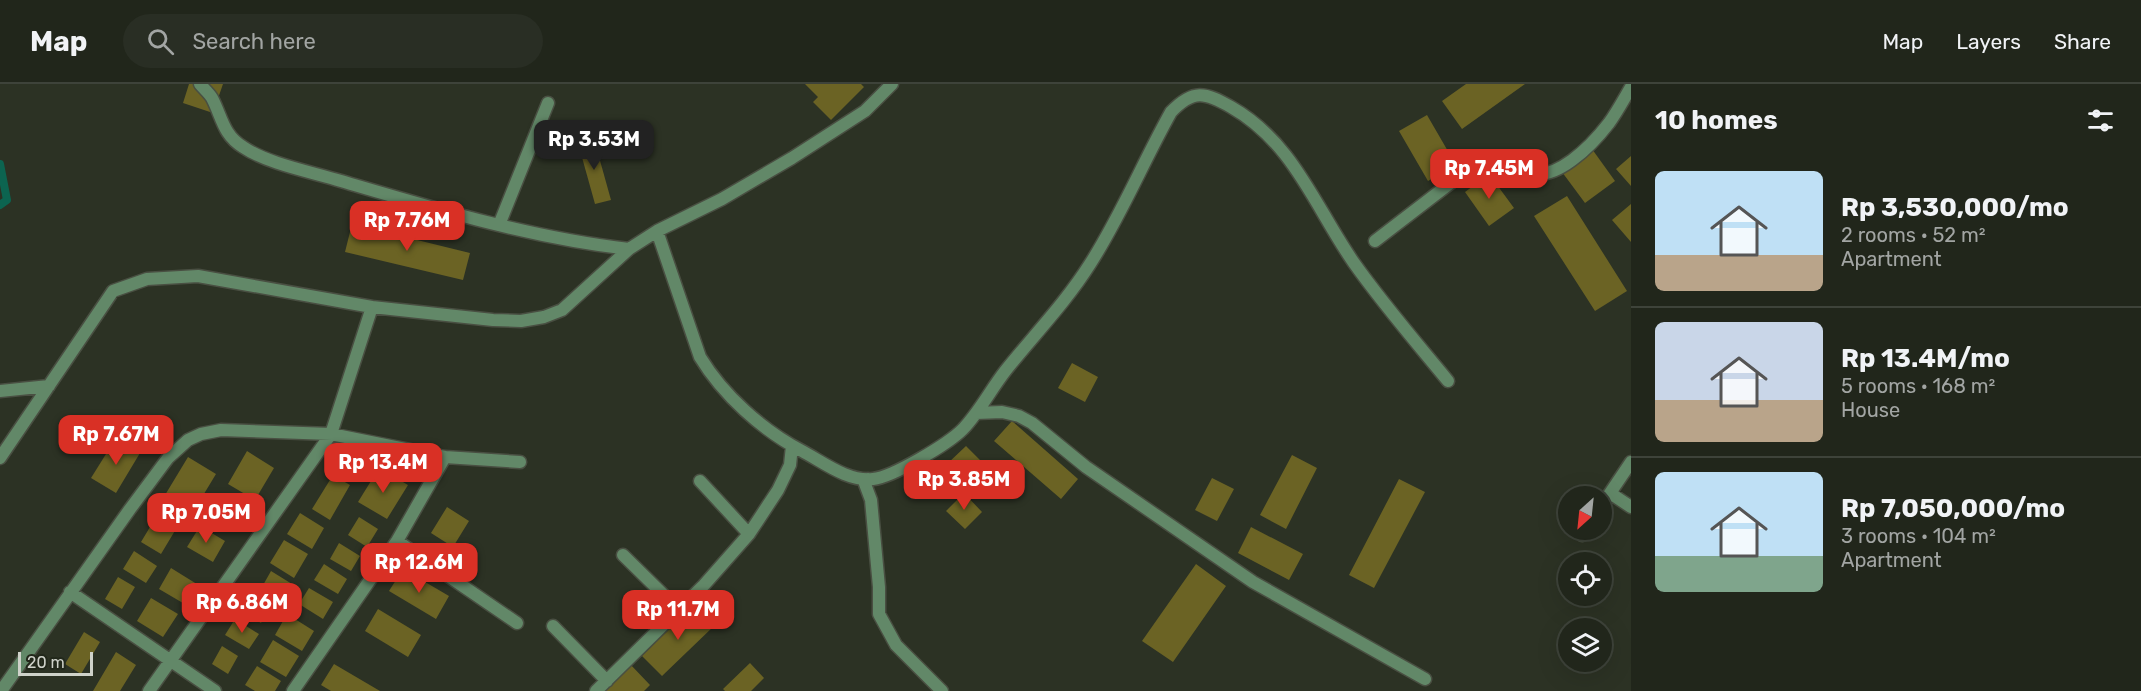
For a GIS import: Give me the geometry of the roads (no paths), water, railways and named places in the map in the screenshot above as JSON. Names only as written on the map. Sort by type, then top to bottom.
[{"type":"street","points":[[200,84],[211,97],[229,136],[243,148],[276,162],[499,225],[581,243],[629,249]]},
{"type":"street","points":[[0,458],[114,291],[147,279],[198,276],[372,307],[493,320],[520,321],[544,317],[562,310],[629,249],[657,231],[722,199],[792,158],[865,111],[892,84]]},
{"type":"street","points":[[1375,241],[1484,158],[1498,157],[1528,173],[1539,175],[1559,169],[1585,148],[1609,123],[1631,87]]},
{"type":"street","points":[[657,231],[700,357],[728,395],[792,446],[846,474],[868,479],[886,476],[947,442],[962,430],[976,413],[991,390],[1070,293],[1091,263],[1171,112],[1186,98],[1199,95],[1221,102],[1244,114],[1275,140],[1297,169],[1354,262],[1448,381]]},
{"type":"street","points":[[499,225],[548,103]]},
{"type":"street","points":[[149,691],[331,434],[372,307]]},
{"type":"street","points":[[0,391],[49,386]]},
{"type":"street","points":[[976,413],[1002,412],[1032,423],[1086,467],[1253,582],[1425,679]]},
{"type":"street","points":[[1,691],[70,591],[168,458],[188,440],[201,434],[221,430],[331,434],[445,457],[520,462]]},
{"type":"street","points":[[596,691],[704,585],[749,534],[778,490],[789,465],[792,446]]},
{"type":"street","points":[[293,691],[397,541],[445,457]]},
{"type":"street","points":[[1612,490],[1631,462]]},
{"type":"street","points":[[868,479],[865,484],[871,500],[879,587],[879,614],[896,645],[942,691]]},
{"type":"street","points":[[700,481],[749,534]]},
{"type":"street","points":[[1612,494],[1631,507]]},
{"type":"street","points":[[397,541],[518,622]]},
{"type":"street","points":[[623,555],[679,610]]},
{"type":"street","points":[[70,591],[216,691]]},
{"type":"street","points":[[553,626],[607,681]]},
{"type":"waterway","points":[[0,164],[7,200],[0,205]]}]
